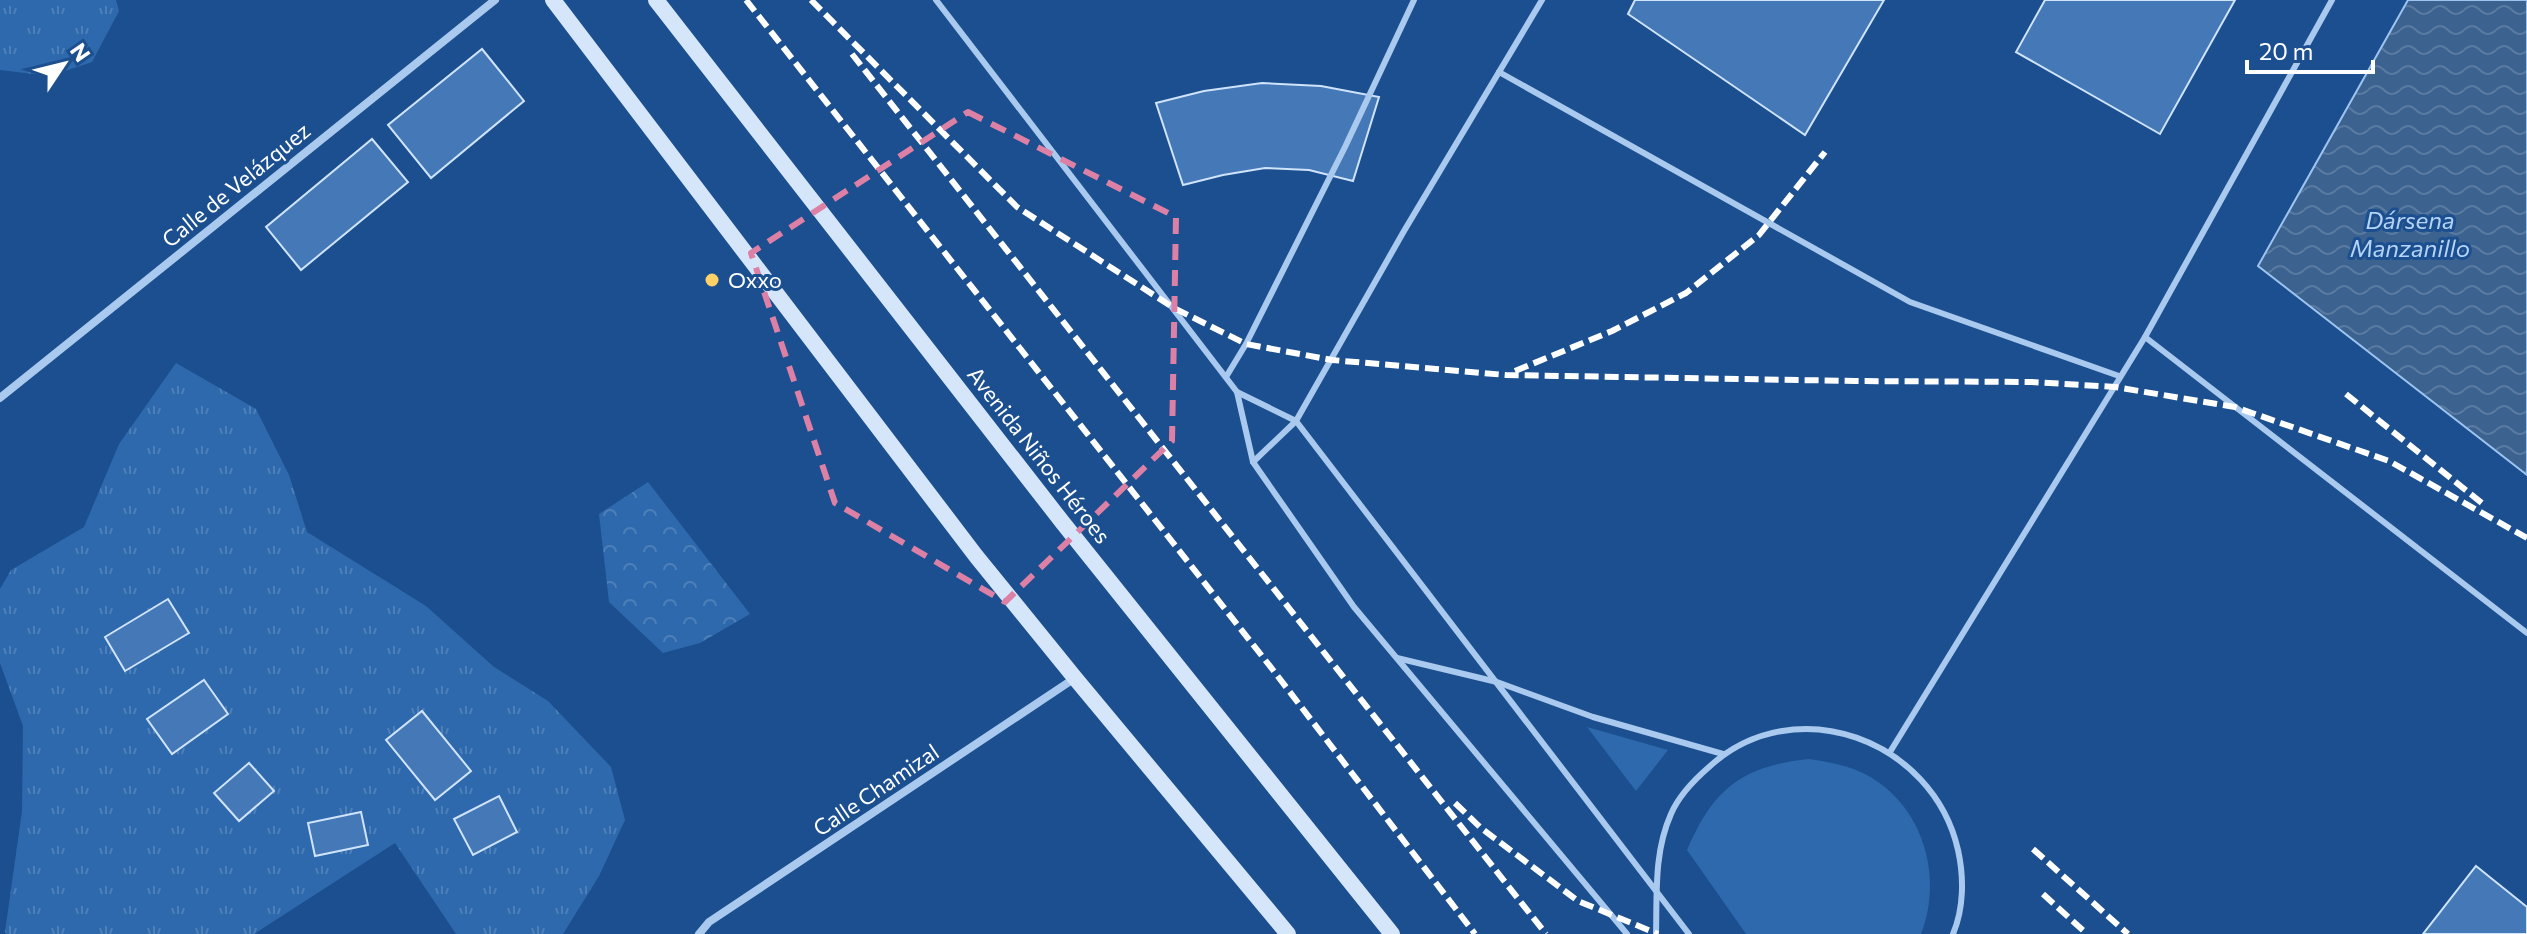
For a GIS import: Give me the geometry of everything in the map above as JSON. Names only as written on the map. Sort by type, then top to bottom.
[{"type":"main road","points":[[553,0],[976,556],[1288,934]]},
{"type":"main road","name":"Avenida Niños Héroes","points":[[656,0],[1053,511],[1392,934]]},
{"type":"street","name":"Calle de Velázquez","points":[[0,398],[495,0]]},
{"type":"street","name":"Calle Chamizal","points":[[699,934],[709,922],[1075,678]]},
{"type":"lane","points":[[936,0],[1237,392],[1253,462],[1354,607],[1627,934]]},
{"type":"lane","points":[[1226,377],[1246,344],[1345,147],[1414,0]]},
{"type":"lane","points":[[1253,462],[1296,421],[1404,231],[1542,0]]},
{"type":"lane","points":[[1890,752],[2145,337],[2332,0]]},
{"type":"lane","points":[[1499,72],[1910,302],[2119,376]]},
{"type":"lane","points":[[2145,337],[2527,633]]},
{"type":"lane","points":[[1237,392],[1296,421],[1689,934]]},
{"type":"lane","points":[[1396,658],[1497,682],[1593,717],[1723,754]]},
{"type":"lane","points":[[1656,934],[1657,858],[1671,813],[1690,784],[1723,754],[1762,736],[1802,729],[1843,733],[1874,743],[1916,773],[1937,799],[1953,831],[1961,865],[1962,894],[1955,932]]},
{"type":"highlighted area","points":[[968,112],[1176,217],[1172,441],[1005,602],[835,503],[751,253]]},
{"type":"green space","points":[[0,0],[116,0],[119,11],[92,62],[50,76],[0,70]]},
{"type":"green space","points":[[176,363],[256,409],[289,475],[307,532],[426,606],[494,667],[548,701],[611,767],[625,820],[599,876],[563,934],[456,934],[395,843],[254,934],[5,932],[22,811],[23,726],[0,663],[0,589],[11,570],[84,527],[119,444]]},
{"type":"green space","points":[[648,482],[750,614],[700,643],[663,653],[609,602],[599,514]]},
{"type":"green space","points":[[1587,727],[1668,750],[1636,791]]},
{"type":"green space","points":[[1809,759],[1863,773],[1900,802],[1913,821],[1923,842],[1930,888],[1928,911],[1921,934],[1746,934],[1687,850],[1708,811],[1733,784],[1765,768]]},
{"type":"water","name":"Dársena Manzanillo","points":[[2408,0],[2527,0],[2527,475],[2258,266]]},
{"type":"building","points":[[1635,0],[1884,0],[1805,135],[1628,14]]},
{"type":"building","points":[[2045,0],[2235,0],[2160,134],[2016,52]]},
{"type":"building","points":[[482,49],[524,101],[431,178],[388,125]]},
{"type":"building","points":[[1262,83],[1321,86],[1379,97],[1353,181],[1309,170],[1265,168],[1183,185],[1156,103],[1204,91]]},
{"type":"building","points":[[372,139],[408,182],[301,270],[266,227]]},
{"type":"building","points":[[168,599],[189,633],[125,671],[105,637]]},
{"type":"building","points":[[204,680],[228,714],[172,754],[147,719]]},
{"type":"building","points":[[422,711],[471,771],[435,800],[386,740]]},
{"type":"building","points":[[249,763],[274,791],[239,821],[214,793]]},
{"type":"building","points":[[499,796],[517,832],[473,855],[454,819]]},
{"type":"building","points":[[361,812],[368,845],[315,856],[308,823]]},
{"type":"building","points":[[2476,866],[2527,907],[2527,934],[2423,934]]},
{"type":"railway","points":[[746,0],[1273,670],[1475,934]]},
{"type":"railway","points":[[811,0],[1017,207],[1174,308],[1246,344],[1332,360],[1506,375],[2032,382],[2115,387],[2235,407],[2389,461],[2527,538]]},
{"type":"railway","points":[[852,54],[1546,934]]},
{"type":"railway","points":[[1515,371],[1612,331],[1686,293],[1759,235],[1825,152]]},
{"type":"railway","points":[[2346,394],[2483,504]]},
{"type":"railway","points":[[1455,803],[1481,828],[1578,901],[1658,934]]},
{"type":"railway","points":[[2033,849],[2128,934]]},
{"type":"railway","points":[[2043,894],[2087,934]]},
{"type":"place","name":"Oxxo","points":[[712,280]]}]
